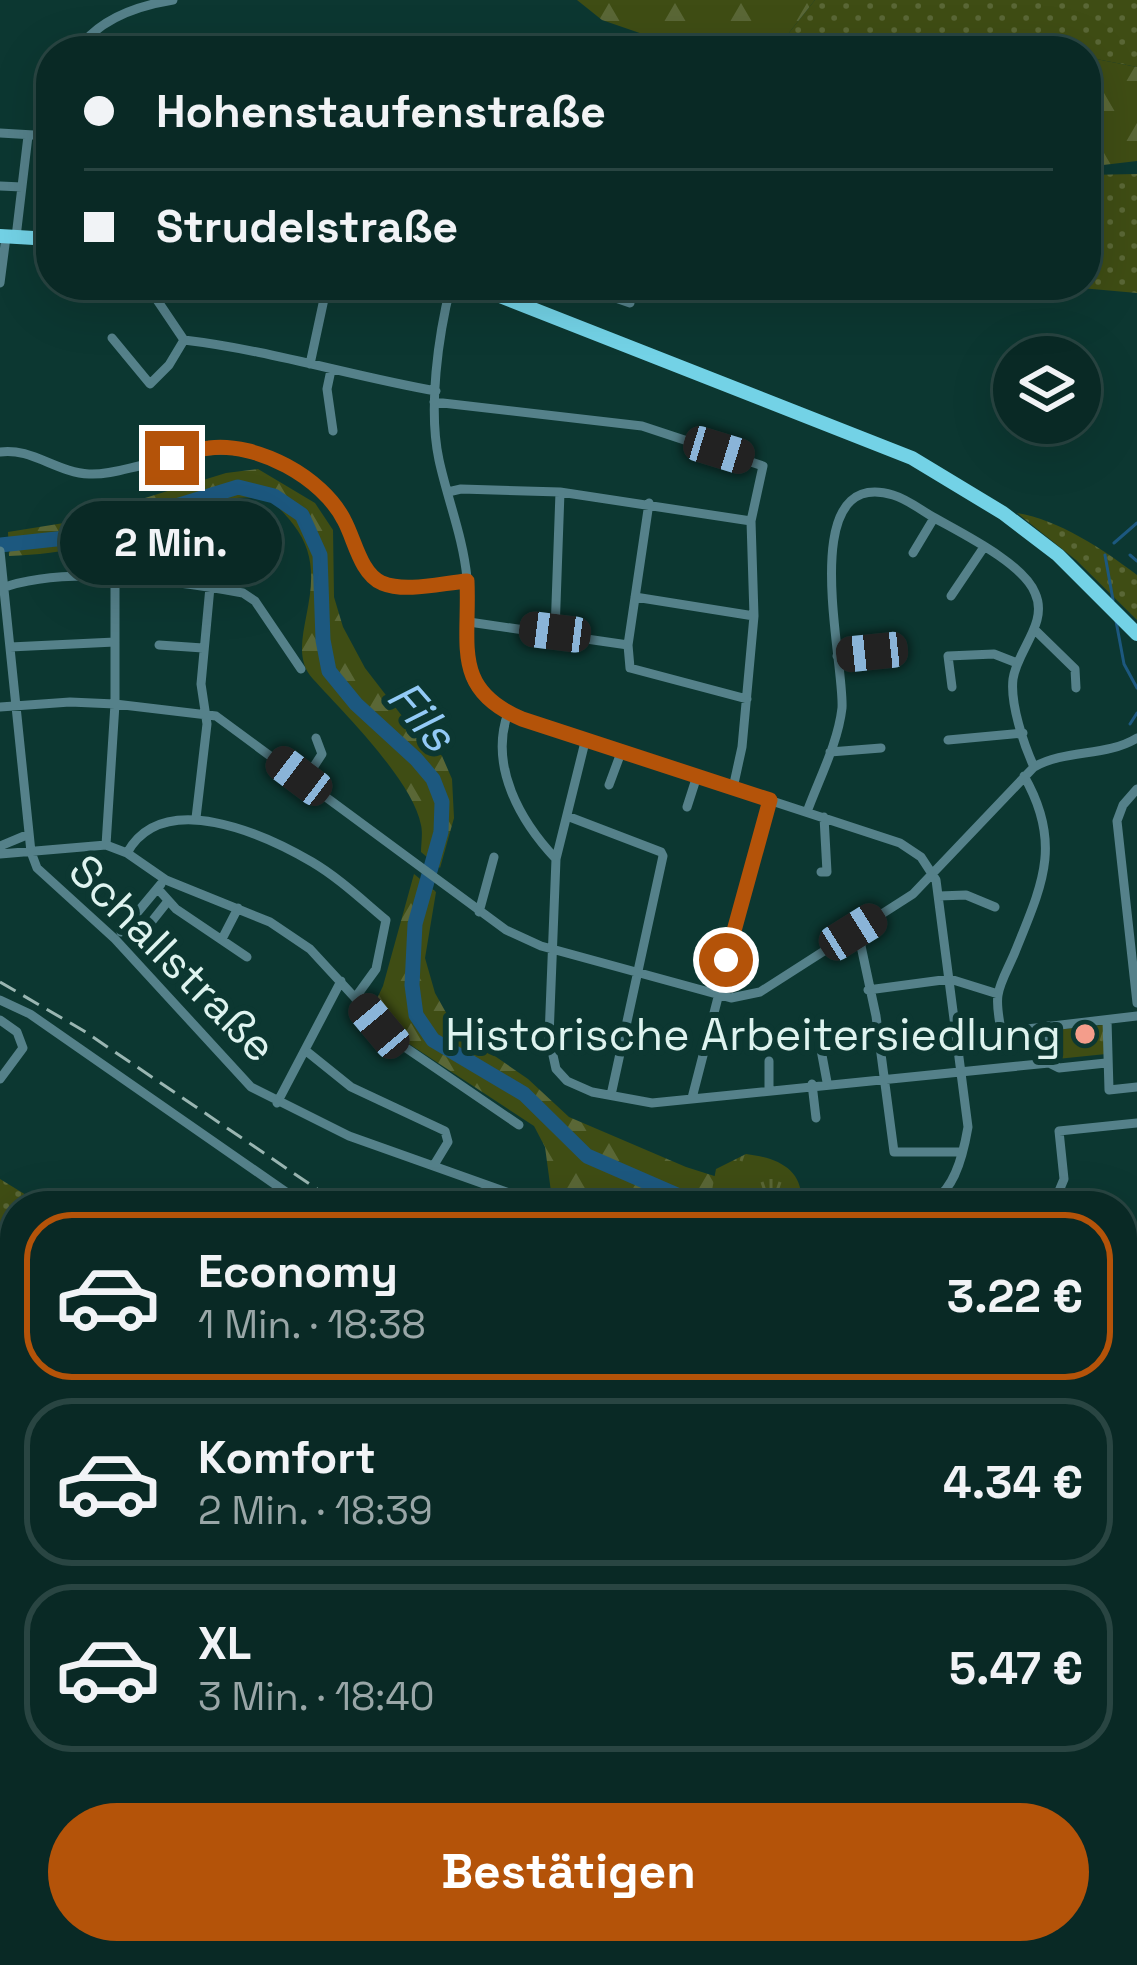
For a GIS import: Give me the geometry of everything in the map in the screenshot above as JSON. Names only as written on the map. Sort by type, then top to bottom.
[{"type":"main road","points":[[515,300],[912,458],[1004,513],[1058,555],[1137,634]]},
{"type":"street","points":[[89,36],[147,4],[172,0]]},
{"type":"street","points":[[0,133],[36,136]]},
{"type":"street","points":[[0,283],[22,187],[28,136]]},
{"type":"street","points":[[0,186],[22,187]]},
{"type":"street","points":[[158,300],[184,340],[239,347],[435,396],[642,426],[764,466],[751,520],[754,616],[734,788]]},
{"type":"street","points":[[310,364],[324,300]]},
{"type":"street","points":[[449,300],[435,396],[435,436],[463,545],[469,622],[466,658],[472,680],[487,699],[508,713],[911,849],[934,874],[939,896],[968,1127],[945,1191]]},
{"type":"street","points":[[621,300],[630,303]]},
{"type":"street","points":[[112,338],[150,384],[184,340]]},
{"type":"street","points":[[331,370],[327,388],[333,431]]},
{"type":"street","points":[[0,452],[18,451],[51,466],[89,474],[210,448],[244,450],[299,473],[332,500],[361,560],[379,582],[397,587],[467,581]]},
{"type":"street","points":[[448,492],[560,492],[751,520]]},
{"type":"street","points":[[555,632],[560,492]]},
{"type":"street","points":[[807,812],[830,752],[842,701],[832,597],[836,521],[850,501],[876,492],[896,495],[984,547],[1026,578],[1035,591],[1038,618],[1012,684],[1034,767]]},
{"type":"street","points":[[649,503],[628,645],[633,671],[747,699]]},
{"type":"street","points":[[913,553],[934,518]]},
{"type":"street","points":[[951,596],[984,547]]},
{"type":"street","points":[[0,551],[31,853]]},
{"type":"street","points":[[2,589],[39,581],[115,578],[243,592],[301,669]]},
{"type":"street","points":[[106,845],[115,704],[115,578]]},
{"type":"street","points":[[196,818],[206,714],[201,684],[210,587]]},
{"type":"street","points":[[635,597],[754,616]]},
{"type":"street","points":[[469,622],[628,645]]},
{"type":"street","points":[[1034,629],[1075,669],[1076,688]]},
{"type":"street","points":[[10,646],[115,642]]},
{"type":"street","points":[[159,645],[203,648]]},
{"type":"street","points":[[837,656],[872,652]]},
{"type":"street","points":[[952,687],[948,656],[994,654],[1017,663]]},
{"type":"street","points":[[0,707],[115,704],[206,714],[227,722],[479,912],[518,935],[731,998],[752,996],[914,894],[1034,767],[1064,755],[1133,740],[1137,757]]},
{"type":"street","points":[[508,713],[500,748],[506,778],[525,820],[556,859]]},
{"type":"street","points":[[948,740],[1023,733]]},
{"type":"street","points":[[305,780],[322,754],[316,738]]},
{"type":"street","points":[[586,738],[556,859],[549,1037],[556,1070],[575,1086],[652,1103],[827,1082],[1052,1063],[1059,1068],[1106,1063]]},
{"type":"street","points":[[830,752],[881,748]]},
{"type":"street","points":[[609,785],[622,750]]},
{"type":"street","points":[[687,807],[697,776]]},
{"type":"street","points":[[1024,776],[1042,814],[1046,863],[998,994],[1001,1032],[1137,1016]]},
{"type":"street","points":[[1137,789],[1117,821],[1137,1003]]},
{"type":"street","points":[[692,1098],[770,800]]},
{"type":"street","points":[[567,816],[661,852],[611,1095]]},
{"type":"street","points":[[127,853],[149,830],[196,818],[220,823],[308,860],[386,920],[376,969],[356,998]]},
{"type":"street","points":[[820,872],[827,872],[824,818]]},
{"type":"street","points":[[0,850],[29,834]]},
{"type":"street","points":[[0,850],[31,853],[106,845],[127,853],[161,884],[238,908],[292,935],[392,1039],[518,1125]]},
{"type":"street","name":"Schallstraße","points":[[31,853],[37,868],[156,981],[250,1087],[349,1136],[505,1191]]},
{"type":"street","points":[[479,912],[494,857]]},
{"type":"street","points":[[161,884],[168,901],[247,957]]},
{"type":"street","points":[[121,932],[161,884]]},
{"type":"street","points":[[939,896],[966,896],[994,908]]},
{"type":"street","points":[[145,930],[168,901]]},
{"type":"street","points":[[222,939],[238,908]]},
{"type":"street","points":[[132,920],[145,930],[149,943],[204,984]]},
{"type":"street","points":[[853,932],[876,1016],[894,1152],[962,1152]]},
{"type":"street","points":[[868,990],[950,979],[998,994]]},
{"type":"street","points":[[277,1103],[341,981]]},
{"type":"street","points":[[0,1000],[30,1014],[284,1191]]},
{"type":"street","points":[[0,1020],[17,1032],[23,1048],[0,1079]]},
{"type":"street","points":[[1107,1020],[1108,1090],[1137,1087]]},
{"type":"street","points":[[1048,1026],[1052,1063]]},
{"type":"street","points":[[819,1039],[827,1082]]},
{"type":"street","points":[[305,1051],[350,1087],[445,1131],[448,1142],[434,1165]]},
{"type":"street","points":[[769,1061],[769,1088]]},
{"type":"street","points":[[812,1084],[816,1118]]},
{"type":"street","points":[[1059,1191],[1064,1179],[1059,1131],[1137,1123]]},
{"type":"green space","points":[[577,0],[815,0],[787,36],[648,36],[602,20]]},
{"type":"green space","points":[[815,0],[1137,0],[1137,67],[1101,60],[1101,36],[788,34]]},
{"type":"green space","points":[[1101,60],[1137,67],[1137,161],[1101,165]]},
{"type":"green space","points":[[1137,174],[1137,293],[1101,290],[1101,175]]},
{"type":"green space","points":[[258,469],[315,503],[333,530],[334,597],[343,627],[365,668],[402,716],[442,756],[452,779],[454,818],[440,868],[421,852],[421,825],[405,788],[304,664],[311,568],[306,546],[274,504],[234,498],[91,545],[9,556],[8,532],[64,523],[226,473]]},
{"type":"green space","points":[[1017,513],[1064,529],[1137,575],[1137,620],[1076,560]]},
{"type":"green space","points":[[414,874],[436,892],[425,958],[435,993],[449,1018],[569,1117],[686,1167],[762,1191],[551,1191],[545,1147],[534,1126],[397,1036],[373,1007]]},
{"type":"green space","points":[[1103,1025],[1106,1054],[1057,1059],[1054,1030]]},
{"type":"green space","points":[[746,1154],[769,1159],[794,1175],[800,1191],[712,1191],[716,1169]]},
{"type":"green space","points":[[0,1179],[20,1191],[0,1191]]},
{"type":"waterway","name":"Fils","points":[[0,545],[75,537],[238,487],[274,496],[302,515],[320,555],[329,671],[356,704],[416,759],[433,779],[442,802],[441,832],[415,924],[412,985],[416,1015],[433,1040],[524,1094],[587,1156],[668,1191]]},
{"type":"waterway","points":[[1114,543],[1137,523]]},
{"type":"waterway","points":[[1105,555],[1113,600]]},
{"type":"waterway","points":[[1130,555],[1137,561]]},
{"type":"waterway","points":[[1116,621],[1124,664],[1137,688]]},
{"type":"waterway","points":[[1130,724],[1137,713]]},
{"type":"railway","points":[[0,982],[84,1031],[320,1191]]},
{"type":"place","name":"Historische Arbeitersiedlung","points":[[1085,1034]]},
{"type":"route","points":[[172,458],[210,448],[244,450],[299,473],[332,500],[361,560],[379,582],[397,587],[467,581],[468,669],[479,691],[494,706],[770,800],[726,960]]}]
